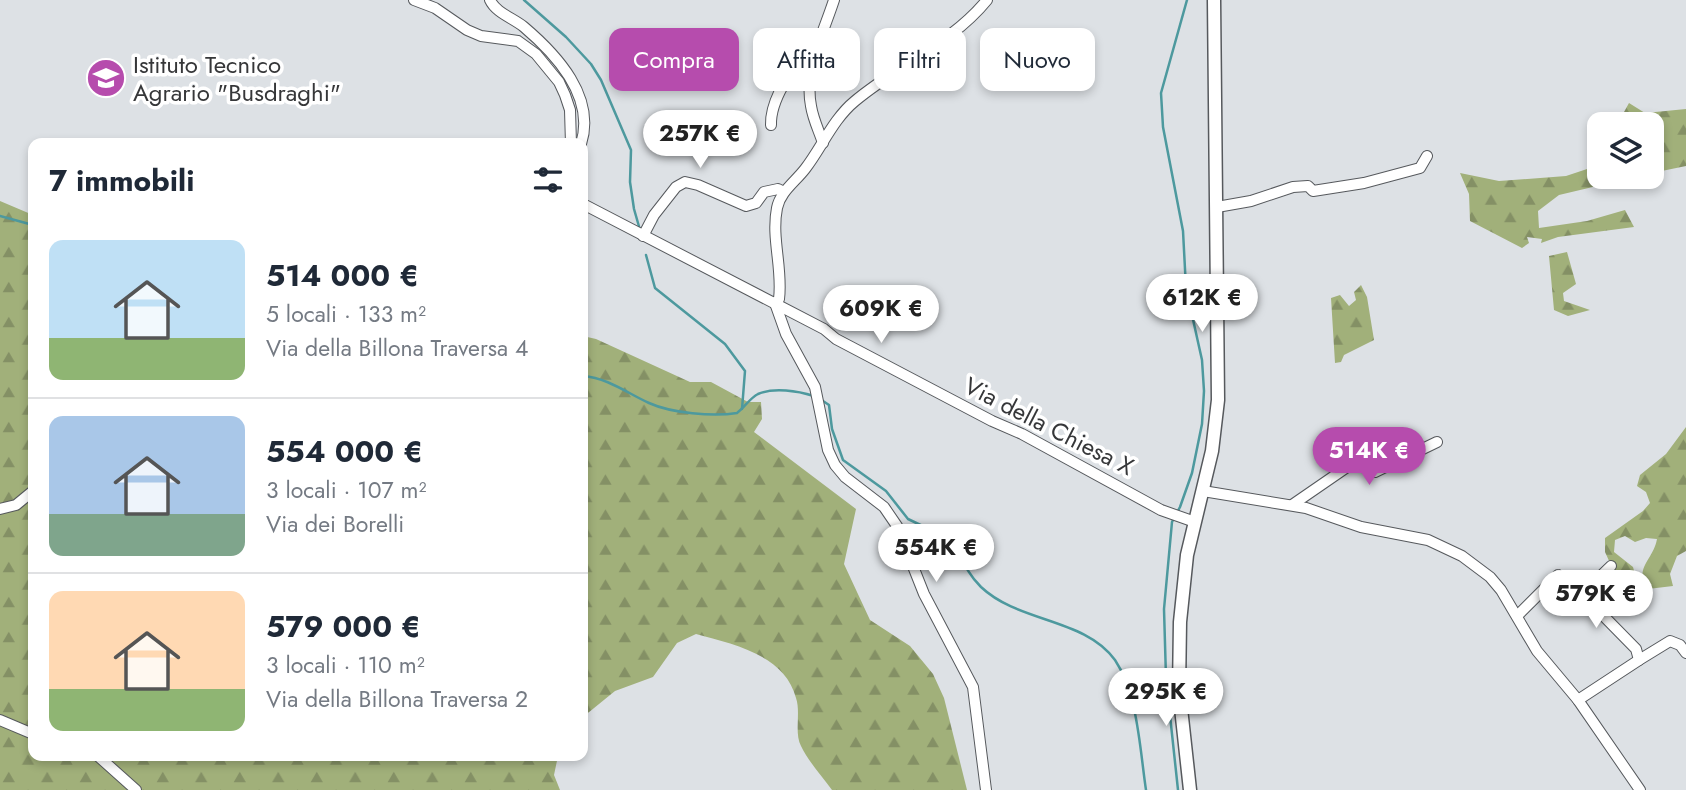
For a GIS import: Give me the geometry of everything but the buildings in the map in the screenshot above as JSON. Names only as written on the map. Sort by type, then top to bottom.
[{"type":"main road","points":[[1190,790],[1179,690],[1179,653],[1190,520],[1203,491],[1217,426],[1219,400],[1214,0]]},
{"type":"street","points":[[414,0],[432,4],[467,30],[481,36],[518,41],[536,54],[559,82],[565,95],[570,110],[570,138]]},
{"type":"street","points":[[491,0],[497,9],[536,38],[577,88],[585,120],[582,138]]},
{"type":"street","points":[[825,28],[834,0]]},
{"type":"street","points":[[986,790],[973,687],[924,594],[897,526],[884,507],[845,477],[835,465],[828,450],[816,391],[786,334],[775,303],[779,299],[780,290],[776,219],[779,199],[806,168],[838,119],[855,100],[957,30],[987,0]]},
{"type":"street","points":[[771,125],[771,111],[781,91]]},
{"type":"street","points":[[810,91],[810,99],[823,143]]},
{"type":"street","points":[[1217,207],[1251,201],[1293,187],[1308,186],[1313,191],[1364,183],[1420,168],[1427,156]]},
{"type":"street","points":[[643,236],[654,215],[676,187],[685,183],[698,185],[746,206],[756,203],[764,192],[778,189],[784,192]]},
{"type":"street","name":"Via della Chiesa X","points":[[588,207],[824,328],[836,339],[1161,510],[1190,520]]},
{"type":"street","points":[[1292,505],[1353,463],[1375,472],[1437,442]]},
{"type":"street","points":[[1203,491],[1292,505],[1361,527],[1415,536],[1462,556],[1490,578],[1546,663],[1578,701],[1640,790]]},
{"type":"street","points":[[0,509],[16,505],[28,495]]},
{"type":"street","points":[[1582,594],[1611,566]]},
{"type":"street","points":[[1517,616],[1558,575],[1582,594],[1636,649],[1639,660]]},
{"type":"street","points":[[1578,701],[1670,641],[1680,645],[1686,653]]},
{"type":"street","points":[[0,720],[28,732]]},
{"type":"street","points":[[104,761],[136,790]]},
{"type":"green space","points":[[1629,103],[1643,112],[1624,112]]},
{"type":"green space","points":[[1686,109],[1686,166],[1664,171],[1664,112],[1655,112]]},
{"type":"green space","points":[[1587,169],[1587,188],[1559,195],[1538,211],[1539,228],[1587,221],[1625,210],[1634,227],[1558,237],[1541,243],[1542,239],[1527,237],[1529,243],[1522,248],[1470,221],[1469,194],[1460,173],[1499,181],[1566,176]]},
{"type":"green space","points":[[0,201],[28,213],[28,761],[557,761],[554,775],[560,790],[0,790]]},
{"type":"green space","points":[[1567,252],[1576,284],[1563,293],[1564,301],[1590,310],[1568,316],[1554,310],[1549,256]]},
{"type":"green space","points":[[1361,285],[1367,297],[1374,340],[1344,355],[1341,362],[1335,363],[1331,298],[1340,295],[1349,306],[1356,300],[1354,292]]},
{"type":"green space","points":[[588,337],[690,382],[711,382],[748,402],[761,402],[762,419],[754,432],[856,509],[844,564],[870,620],[910,646],[933,674],[944,698],[967,790],[832,790],[811,763],[799,741],[798,710],[790,683],[769,661],[726,642],[696,634],[677,643],[653,677],[615,691],[588,713]]},
{"type":"green space","points":[[1686,427],[1686,551],[1677,556],[1670,574],[1673,586],[1648,589],[1643,570],[1657,539],[1646,538],[1635,542],[1625,536],[1615,540],[1614,552],[1633,567],[1636,578],[1626,578],[1615,574],[1605,552],[1605,538],[1650,503],[1646,492],[1637,486],[1640,475],[1666,454]]},
{"type":"waterway","points":[[524,0],[566,37],[591,64],[601,80],[631,150],[630,182],[640,230]]},
{"type":"waterway","points":[[1178,790],[1166,678],[1164,609],[1172,522],[1192,473],[1202,424],[1204,391],[1202,360],[1186,288],[1183,231],[1163,127],[1161,93],[1187,0]]},
{"type":"waterway","points":[[0,216],[28,224]]},
{"type":"waterway","points":[[646,255],[655,288],[725,344],[745,371],[742,409]]},
{"type":"waterway","points":[[588,377],[609,383],[649,403],[692,413],[737,413],[755,396],[771,391],[793,391],[814,396]]},
{"type":"waterway","points":[[820,399],[829,405],[832,429],[843,460],[886,491],[908,519],[954,541],[967,570],[981,587],[1014,608],[1087,636],[1102,646],[1115,660],[1129,689],[1140,741],[1146,790]]},
{"type":"place","name":"Istituto Tecnico Agrario \"Busdraghi\"","points":[[106,78]]}]
